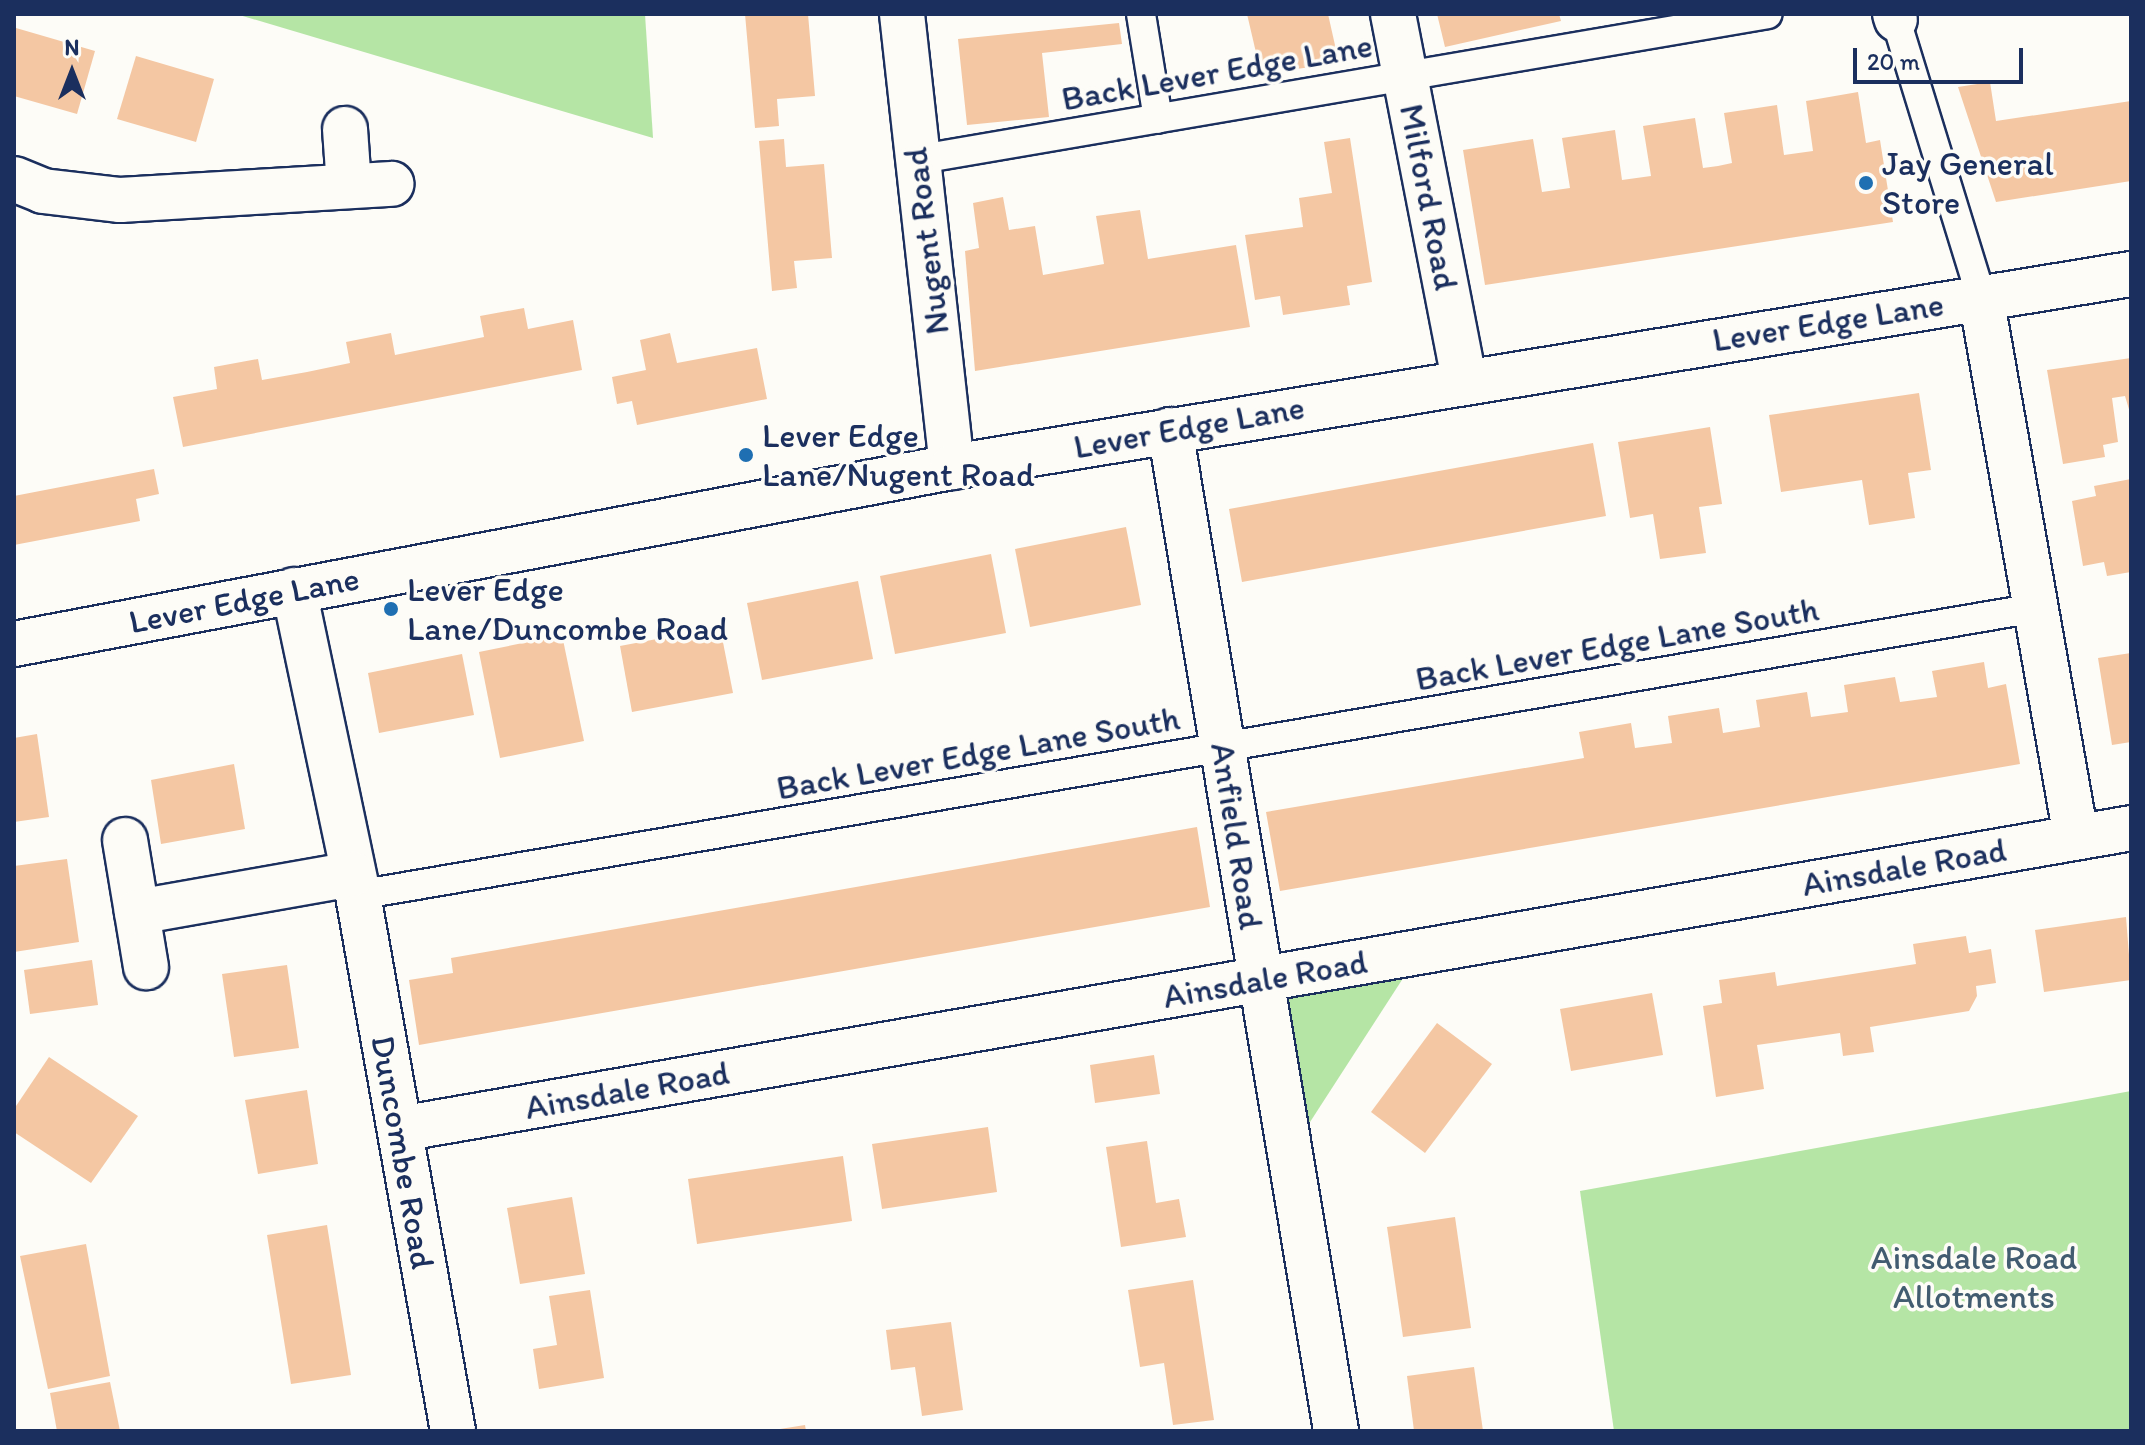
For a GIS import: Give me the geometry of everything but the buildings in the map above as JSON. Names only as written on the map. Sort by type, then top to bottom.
[{"type":"street","name":"Nugent Road","points":[[902,14],[915,160],[952,467]]},
{"type":"street","name":"Milford Road","points":[[1393,14],[1464,380]]},
{"type":"street","points":[[345,129],[349,186]]},
{"type":"street","points":[[14,179],[43,191],[120,200],[392,184]]},
{"type":"street","name":"Lever Edge Lane","points":[[14,644],[952,467],[1464,380],[2131,274]]},
{"type":"street","points":[[1981,297],[2076,837]]},
{"type":"street","name":"Anfield Road","points":[[1170,430],[1336,1431]]},
{"type":"street","name":"Duncombe Road","points":[[294,590],[355,884],[453,1431]]},
{"type":"street","name":"Ainsdale Road","points":[[400,1129],[2131,828]]},
{"type":"street","points":[[125,840],[146,967]]},
{"type":"street","points":[[137,912],[355,884]]},
{"type":"lane","points":[[1141,14],[1158,119]]},
{"type":"lane","name":"Back Lever Edge Lane","points":[[915,160],[1407,76],[1635,25],[1768,14]]},
{"type":"lane","points":[[1895,15],[1981,297]]},
{"type":"lane","name":"Back Lever Edge Lane South","points":[[355,884],[1223,748],[2036,608]]},
{"type":"green space","points":[[236,14],[645,14],[653,138]]},
{"type":"green space","points":[[1420,952],[1290,1153],[1261,980]]},
{"type":"green space","name":"Ainsdale Road Allotments","points":[[2131,1091],[2131,1431],[1614,1431],[1580,1191]]},
{"type":"place","name":"Jay General Store","points":[[1866,183]]},
{"type":"place","name":"Lever Edge Lane/Nugent Road","points":[[746,455]]},
{"type":"place","name":"Lever Edge Lane/Duncombe Road","points":[[391,609]]}]
